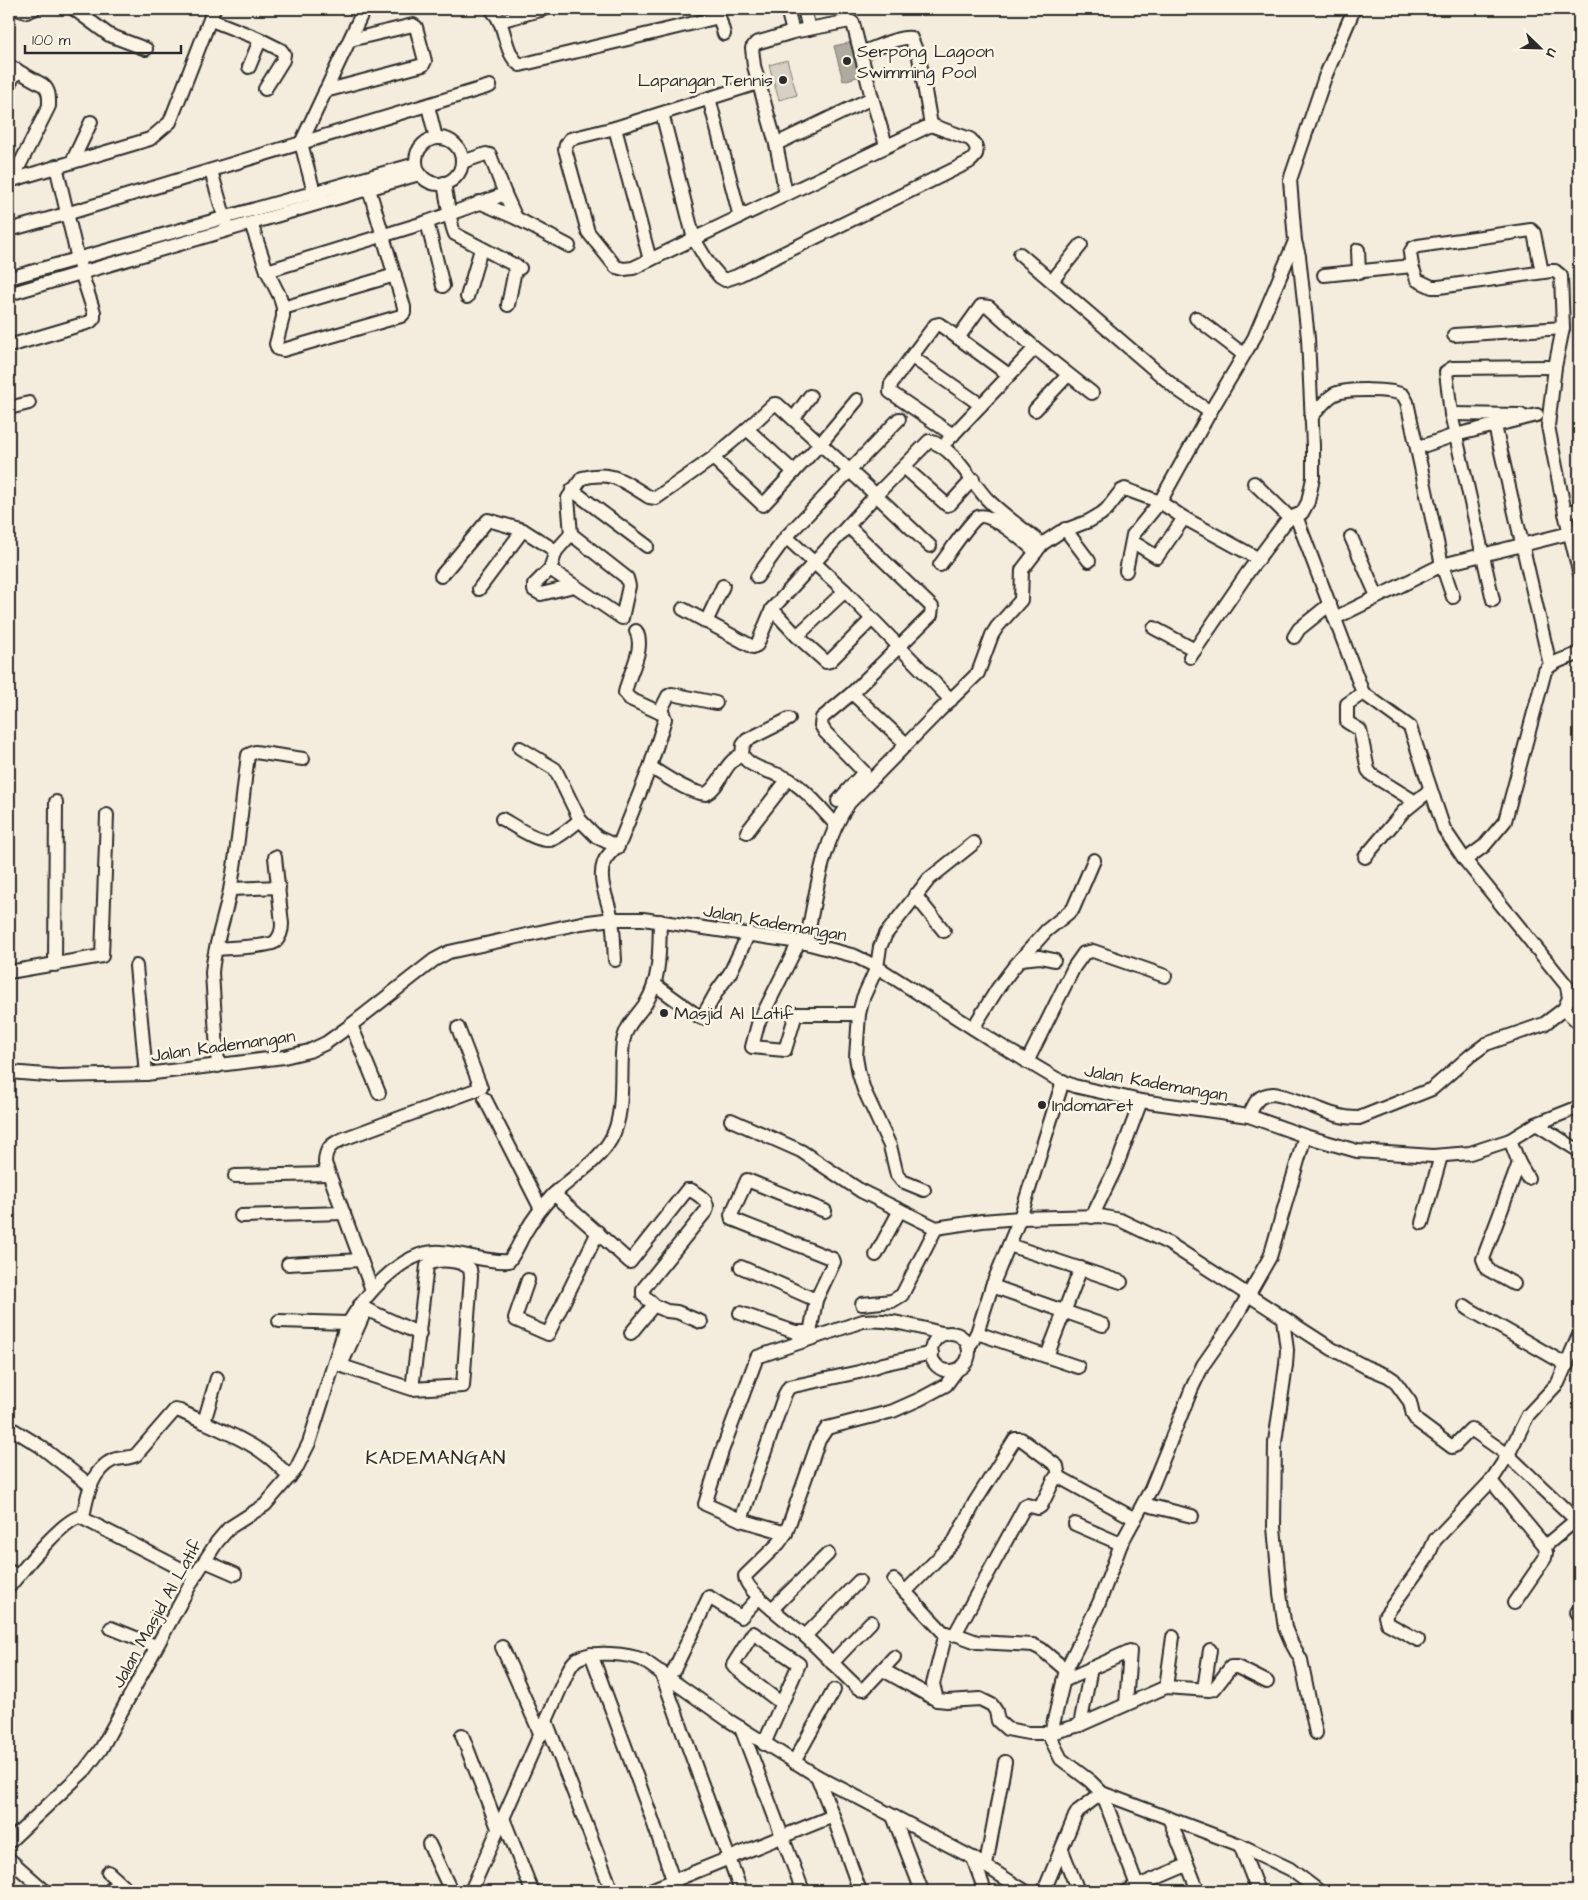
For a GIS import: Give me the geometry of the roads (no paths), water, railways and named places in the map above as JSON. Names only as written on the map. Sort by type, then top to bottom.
[{"type":"street","points":[[17,9],[26,12],[34,9]]},
{"type":"street","points":[[74,9],[109,35],[146,49]]},
{"type":"street","points":[[315,198],[301,143],[364,9]]},
{"type":"street","points":[[491,9],[499,21],[510,52],[520,65],[718,13],[724,34]]},
{"type":"street","points":[[499,21],[544,9]]},
{"type":"street","points":[[787,9],[793,32]]},
{"type":"street","points":[[804,9],[809,29]]},
{"type":"street","points":[[1154,628],[1192,654],[1248,572],[1260,559],[1284,524],[1302,513],[1308,502],[1313,478],[1308,338],[1290,188],[1292,171],[1325,77],[1354,9]]},
{"type":"street","points":[[10,180],[150,139],[170,122],[212,14],[281,50],[284,54],[283,60],[265,89]]},
{"type":"street","points":[[786,194],[776,144],[758,83],[752,54],[752,48],[760,42],[793,32],[850,20],[853,23],[886,145]]},
{"type":"street","points":[[325,91],[423,65],[425,61],[416,27],[413,24],[350,40]]},
{"type":"street","points":[[861,53],[907,37],[911,38],[919,57],[931,124]]},
{"type":"street","points":[[248,67],[260,40]]},
{"type":"street","points":[[9,84],[13,68],[44,85],[48,90],[49,106],[10,180]]},
{"type":"street","points":[[662,113],[694,239],[709,264],[725,280],[737,276],[969,162],[976,156],[975,143],[970,139],[931,124],[886,145],[740,217],[694,239],[650,260],[633,268],[624,269],[616,267],[588,232],[582,216],[566,145],[570,139],[615,128],[662,113],[709,98],[758,83]]},
{"type":"street","points":[[9,230],[490,86]]},
{"type":"street","points":[[709,98],[740,217]]},
{"type":"street","points":[[776,144],[872,98]]},
{"type":"street","points":[[428,106],[436,138]]},
{"type":"street","points":[[72,162],[91,122]]},
{"type":"street","points":[[615,128],[650,260]]},
{"type":"street","points":[[441,137],[451,140],[458,148],[462,157],[461,168],[456,177],[437,184],[427,181],[418,169],[417,154],[422,145],[436,138],[441,137]]},
{"type":"street","points":[[462,162],[489,154],[516,218]]},
{"type":"street","points":[[9,346],[90,322],[94,318],[94,312],[66,214],[56,166]]},
{"type":"street","points":[[227,223],[251,223],[315,198],[369,189],[418,169]]},
{"type":"street","points":[[9,294],[80,266],[418,169]]},
{"type":"street","points":[[211,171],[227,223]]},
{"type":"street","points":[[444,183],[451,213],[452,230],[455,234],[518,266],[508,305]]},
{"type":"street","points":[[251,223],[267,271],[280,297],[283,308],[276,344],[280,350],[401,316],[404,313],[404,307],[369,189]]},
{"type":"street","points":[[267,271],[427,222],[505,194]]},
{"type":"street","points":[[479,202],[516,218],[569,246]]},
{"type":"street","points":[[427,222],[443,286]]},
{"type":"street","points":[[1542,272],[1534,233],[1531,230],[1418,246],[1413,248],[1410,253],[1417,280],[1438,288],[1542,272],[1555,271],[1561,276],[1562,328],[1555,367],[1542,415],[1550,441],[1579,571]]},
{"type":"street","points":[[1126,571],[1133,536],[1160,502],[1262,321],[1273,290],[1295,241]]},
{"type":"street","points":[[1052,281],[1081,245]]},
{"type":"street","points":[[468,297],[481,248]]},
{"type":"street","points":[[1358,250],[1359,273]]},
{"type":"street","points":[[1020,254],[1178,390],[1210,412]]},
{"type":"street","points":[[9,278],[80,266]]},
{"type":"street","points":[[1324,275],[1359,273],[1412,266]]},
{"type":"street","points":[[283,308],[395,275]]},
{"type":"street","points":[[958,338],[981,306],[989,307],[1035,348],[1092,394]]},
{"type":"street","points":[[1196,318],[1243,354]]},
{"type":"street","points":[[953,435],[890,392],[891,384],[935,324],[939,324],[1009,375]]},
{"type":"street","points":[[1454,335],[1562,328]]},
{"type":"street","points":[[942,448],[1035,348]]},
{"type":"street","points":[[912,357],[981,405]]},
{"type":"street","points":[[1493,600],[1455,435],[1445,375],[1448,369],[1555,367]]},
{"type":"street","points":[[1035,410],[1068,375]]},
{"type":"street","points":[[1311,417],[1334,394],[1342,392],[1386,391],[1403,395],[1408,402],[1442,565],[1453,597]]},
{"type":"street","points":[[794,418],[810,396]]},
{"type":"street","points":[[713,458],[763,506],[821,443],[856,400]]},
{"type":"street","points":[[9,408],[29,403]]},
{"type":"street","points":[[550,569],[622,618],[629,586],[628,578],[571,534],[568,498],[572,490],[582,478],[611,475],[649,497],[656,498],[713,458],[747,430],[774,404],[781,406],[930,546]]},
{"type":"street","points":[[1451,414],[1542,415]]},
{"type":"street","points":[[1417,448],[1455,435],[1542,415]]},
{"type":"street","points":[[757,577],[786,538],[899,419]]},
{"type":"street","points":[[1495,426],[1550,665]]},
{"type":"street","points":[[747,430],[794,472]]},
{"type":"street","points":[[683,610],[750,646],[754,647],[757,645],[772,609],[876,495],[929,441],[942,448],[961,463],[988,500],[1039,548]]},
{"type":"street","points":[[904,467],[947,505],[972,479]]},
{"type":"street","points":[[1249,1116],[1258,1098],[1273,1094],[1338,1115],[1359,1118],[1432,1089],[1471,1054],[1486,1044],[1544,1024],[1564,1009],[1569,998],[1566,986],[1465,860],[1444,829],[1410,727],[1364,694],[1330,604],[1293,517],[1254,483]]},
{"type":"street","points":[[859,1014],[796,1014],[785,1050],[752,1047],[758,1024],[802,942],[826,848],[835,824],[849,803],[978,673],[992,635],[1022,600],[1022,570],[1039,548],[1065,529],[1089,521],[1101,514],[1125,489],[1160,502],[1184,518],[1260,559]]},
{"type":"street","points":[[572,490],[647,546]]},
{"type":"street","points":[[1565,513],[1579,510]]},
{"type":"street","points":[[940,565],[978,516],[992,518],[1039,548]]},
{"type":"street","points":[[1138,545],[1157,557],[1184,518]]},
{"type":"street","points":[[441,576],[488,520],[523,530],[556,550]]},
{"type":"street","points":[[838,801],[864,772],[825,732],[822,727],[822,718],[852,693],[931,614],[932,607],[848,526]]},
{"type":"street","points":[[1065,529],[1089,561]]},
{"type":"street","points":[[479,589],[523,530]]},
{"type":"street","points":[[1335,618],[1442,565],[1570,533]]},
{"type":"street","points":[[571,534],[556,550],[550,569],[534,585],[536,592],[541,594],[574,586]]},
{"type":"street","points":[[1351,537],[1377,596]]},
{"type":"street","points":[[786,538],[845,591],[951,700]]},
{"type":"street","points":[[706,622],[723,586]]},
{"type":"street","points":[[797,636],[845,591]]},
{"type":"street","points":[[1294,637],[1300,629],[1330,604]]},
{"type":"street","points":[[772,609],[797,636],[826,662],[830,661],[872,619]]},
{"type":"street","points":[[615,960],[612,919],[603,883],[603,868],[605,860],[618,847],[650,768],[664,726],[664,716],[660,712],[630,699],[625,693],[638,648],[639,637],[636,631]]},
{"type":"street","points":[[1465,860],[1494,835],[1505,821],[1542,678],[1550,665],[1579,654]]},
{"type":"street","points":[[852,693],[902,740]]},
{"type":"street","points":[[660,712],[668,696],[672,694],[716,703]]},
{"type":"street","points":[[1364,694],[1348,703],[1347,722],[1360,731],[1368,770],[1372,775],[1414,801]]},
{"type":"street","points":[[789,718],[746,740],[743,745],[742,755],[747,762],[788,779],[814,800],[835,824]]},
{"type":"street","points":[[520,748],[555,769],[580,820],[597,837],[618,847]]},
{"type":"street","points":[[218,1066],[212,973],[216,948],[231,889],[248,755],[255,752],[303,759]]},
{"type":"street","points":[[650,768],[680,784],[706,794],[712,790],[731,761],[742,755]]},
{"type":"street","points":[[747,832],[788,779]]},
{"type":"street","points":[[1365,857],[1414,801],[1430,790]]},
{"type":"street","points":[[55,965],[56,802]]},
{"type":"street","points":[[9,972],[102,956],[107,815]]},
{"type":"street","points":[[502,818],[538,838],[546,840],[553,839],[580,820]]},
{"type":"street","points":[[924,1190],[902,1181],[897,1175],[890,1146],[864,1090],[856,1057],[859,1014],[863,998],[877,967],[880,947],[886,934],[929,879],[974,843]]},
{"type":"street","points":[[216,948],[267,944],[277,940],[281,933],[282,924],[275,857]]},
{"type":"street","points":[[974,1028],[998,988],[1021,959],[1046,931],[1073,909],[1094,860]]},
{"type":"street","points":[[231,889],[279,887]]},
{"type":"street","points":[[915,895],[944,930]]},
{"type":"street","name":"Jalan Kademangan","points":[[9,1072],[58,1076],[146,1074],[284,1057],[309,1051],[326,1043],[352,1025],[434,960],[449,952],[581,923],[612,919],[660,921],[802,942],[855,956],[877,967],[1027,1062],[1074,1086],[1141,1101],[1249,1116],[1305,1136],[1357,1151],[1441,1156],[1470,1152],[1510,1140],[1536,1124],[1579,1107]]},
{"type":"street","name":"Jalan Masjid Al Latif","points":[[9,1842],[85,1770],[101,1749],[195,1576],[229,1528],[265,1505],[290,1477],[309,1443],[348,1323],[362,1308],[372,1290],[391,1273],[417,1256],[424,1254],[441,1252],[509,1262],[541,1209],[554,1194],[604,1149],[614,1134],[620,1097],[623,1042],[626,1032],[646,1002],[654,984],[658,961],[660,921]]},
{"type":"street","points":[[654,984],[702,1018],[717,991],[730,973],[749,934]]},
{"type":"street","points":[[1027,1062],[1074,967],[1084,954],[1093,951],[1165,976]]},
{"type":"street","points":[[1021,959],[1040,957],[1054,960]]},
{"type":"street","points":[[136,966],[146,1074]]},
{"type":"street","points":[[1564,1009],[1579,1023]]},
{"type":"street","points":[[352,1025],[379,1093]]},
{"type":"street","points":[[372,1290],[325,1163],[325,1156],[333,1143],[481,1088],[458,1028]]},
{"type":"street","points":[[894,1657],[864,1689],[861,1689],[805,1636],[759,1597],[745,1581],[745,1576],[779,1543],[786,1533],[819,1440],[827,1428],[893,1411],[913,1402],[946,1385],[956,1370],[967,1361],[968,1347],[977,1333],[992,1286],[1020,1218],[1064,1082]]},
{"type":"street","points":[[486,1099],[541,1209]]},
{"type":"street","points":[[1092,1216],[1117,1165],[1141,1101]]},
{"type":"street","points":[[731,1120],[801,1151],[853,1186],[936,1228],[982,1221],[1020,1218],[1092,1216],[1111,1217],[1156,1236],[1332,1349],[1394,1380],[1410,1402],[1413,1415],[1417,1421],[1452,1447],[1470,1429],[1508,1455],[1578,1521],[1545,1546]]},
{"type":"street","points":[[1536,1124],[1579,1152]]},
{"type":"street","points":[[1186,1865],[1134,1890],[1102,1793],[1090,1780],[1061,1760],[1052,1740],[1064,1676],[1099,1603],[1121,1544],[1143,1504],[1203,1365],[1233,1322],[1270,1257],[1305,1136]]},
{"type":"street","points":[[1510,1140],[1519,1163],[1528,1178]]},
{"type":"street","points":[[1422,1223],[1441,1156]]},
{"type":"street","points":[[1514,1284],[1487,1269],[1483,1259],[1519,1163]]},
{"type":"street","points":[[234,1176],[329,1174]]},
{"type":"street","points":[[810,1335],[816,1300],[834,1262],[833,1259],[732,1219],[731,1215],[747,1180],[825,1212]]},
{"type":"street","points":[[554,1194],[630,1262],[687,1190],[691,1190],[706,1201],[708,1205],[706,1211],[643,1289],[643,1294],[653,1305],[701,1322]]},
{"type":"street","points":[[876,1255],[900,1210]]},
{"type":"street","points":[[241,1216],[344,1213]]},
{"type":"street","points":[[862,1304],[892,1301],[902,1294],[936,1228]]},
{"type":"street","points":[[528,1280],[515,1320],[548,1334],[598,1232]]},
{"type":"street","points":[[1008,1245],[1121,1282]]},
{"type":"street","points":[[288,1264],[362,1260]]},
{"type":"street","points":[[412,1389],[420,1334],[428,1265],[436,1261],[466,1265],[470,1269],[471,1276],[463,1386],[412,1389],[342,1366],[362,1308],[420,1334]]},
{"type":"street","points":[[741,1267],[816,1300]]},
{"type":"street","points":[[1047,1356],[1081,1268]]},
{"type":"street","points":[[992,1286],[1102,1325]]},
{"type":"street","points":[[631,1334],[653,1305]]},
{"type":"street","points":[[1465,1306],[1567,1365]]},
{"type":"street","points":[[740,1312],[795,1332],[810,1335]]},
{"type":"street","points":[[1283,1319],[1287,1350],[1275,1442],[1274,1527],[1285,1628],[1290,1642],[1301,1660],[1316,1733]]},
{"type":"street","points":[[786,1533],[742,1520],[707,1506],[705,1503],[752,1368],[758,1356],[810,1335],[872,1320],[954,1334],[962,1337],[968,1347]]},
{"type":"street","points":[[279,1321],[348,1323]]},
{"type":"street","points":[[977,1333],[1078,1367]]},
{"type":"street","points":[[946,1334],[936,1340],[932,1353],[934,1361],[940,1368],[948,1371],[956,1370]]},
{"type":"street","points":[[1418,1640],[1387,1623],[1385,1616],[1427,1558],[1435,1540],[1491,1481],[1508,1455],[1528,1415],[1558,1383],[1579,1336]]},
{"type":"street","points":[[742,1520],[789,1387],[859,1372],[883,1364],[932,1353]]},
{"type":"street","points":[[204,1422],[217,1378]]},
{"type":"street","points":[[83,1518],[91,1486],[98,1473],[112,1461],[136,1455],[175,1410],[204,1422],[261,1452],[290,1477]]},
{"type":"street","points":[[9,1427],[40,1446],[91,1486]]},
{"type":"street","points":[[905,1592],[954,1542],[975,1502],[1015,1439],[1021,1439],[1057,1466],[1059,1477]]},
{"type":"street","points":[[1059,1477],[1135,1519]]},
{"type":"street","points":[[937,1700],[933,1684],[950,1634],[1025,1506],[1038,1508],[1041,1506],[1053,1481],[1059,1477]]},
{"type":"street","points":[[1491,1481],[1545,1546],[1545,1558],[1514,1603]]},
{"type":"street","points":[[1143,1504],[1192,1516]]},
{"type":"street","points":[[9,1587],[13,1573],[31,1560],[70,1521],[77,1517],[83,1518],[195,1576]]},
{"type":"street","points":[[1075,1524],[1121,1544]]},
{"type":"street","points":[[772,1609],[828,1554]]},
{"type":"street","points":[[205,1561],[235,1574]]},
{"type":"street","points":[[894,1580],[950,1634],[978,1642],[1033,1645],[1041,1649],[1064,1676]]},
{"type":"street","points":[[805,1636],[860,1581]]},
{"type":"street","points":[[741,1891],[667,1671],[709,1597],[741,1617],[759,1597]]},
{"type":"street","points":[[832,1663],[871,1622]]},
{"type":"street","points":[[111,1628],[156,1646]]},
{"type":"street","points":[[764,1744],[799,1664],[753,1633],[733,1665],[781,1703]]},
{"type":"street","points":[[1166,1686],[1173,1638]]},
{"type":"street","points":[[502,1647],[541,1735]]},
{"type":"street","points":[[1204,1689],[1210,1650]]},
{"type":"street","points":[[1064,1676],[1091,1668],[1130,1651],[1126,1704]]},
{"type":"street","points":[[591,1654],[675,1886]]},
{"type":"street","points":[[472,1891],[500,1823],[571,1666],[578,1659],[591,1654],[635,1656],[667,1671],[764,1744],[817,1776],[986,1865],[1025,1891]]},
{"type":"street","points":[[883,1670],[937,1700],[980,1699],[992,1705],[996,1711],[998,1721],[1008,1729],[1052,1740],[1080,1725],[1166,1686],[1209,1690],[1214,1688],[1231,1667],[1237,1667],[1267,1682]]},
{"type":"street","points":[[1080,1725],[1091,1668]]},
{"type":"street","points":[[794,1762],[834,1690]]},
{"type":"street","points":[[546,1721],[612,1891]]},
{"type":"street","points":[[741,1728],[803,1891]]},
{"type":"street","points":[[462,1735],[532,1891]]},
{"type":"street","points":[[986,1865],[1005,1762]]},
{"type":"street","points":[[817,1776],[860,1891]]},
{"type":"street","points":[[1102,1793],[1240,1845],[1290,1869],[1319,1891]]},
{"type":"street","points":[[1044,1891],[1078,1811],[1102,1793]]},
{"type":"street","points":[[648,1891],[675,1886],[729,1859],[833,1816]]},
{"type":"street","points":[[893,1816],[922,1891]]},
{"type":"street","points":[[1169,1818],[1186,1865],[1198,1891]]},
{"type":"street","points":[[429,1844],[450,1891]]},
{"type":"street","points":[[1240,1845],[1258,1891]]},
{"type":"street","points":[[1062,1850],[1078,1891]]},
{"type":"street","points":[[973,1858],[984,1891]]},
{"type":"street","points":[[9,1859],[45,1891]]},
{"type":"street","points":[[108,1872],[129,1891]]},
{"type":"street","points":[[109,1891],[119,1882]]},
{"type":"place","name":"Serpong Lagoon Swimming Pool","points":[[847,61]]},
{"type":"place","name":"Lapangan Tennis","points":[[783,80]]},
{"type":"place","name":"Masjid Al Latif","points":[[664,1013]]},
{"type":"place","name":"Indomaret","points":[[1042,1105]]},
{"type":"district","name":"KADEMANGAN","points":[[436,1458]]}]
